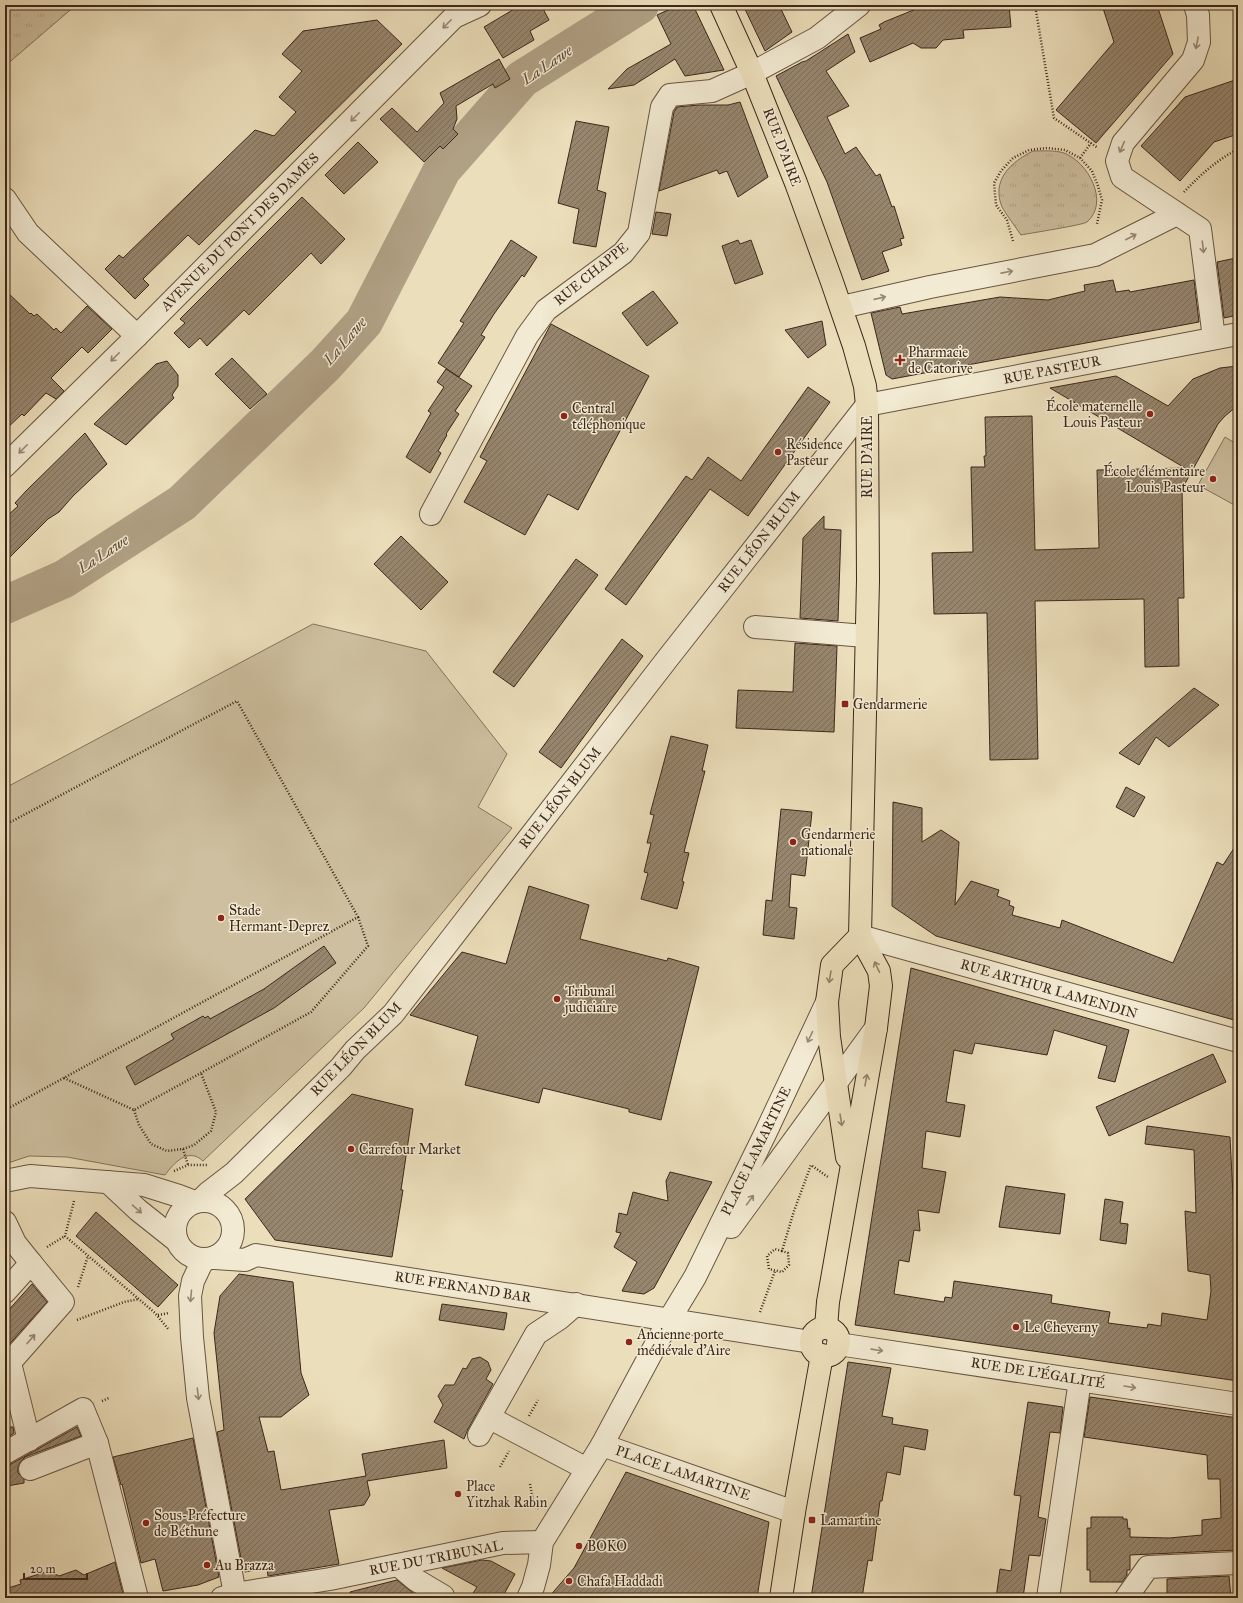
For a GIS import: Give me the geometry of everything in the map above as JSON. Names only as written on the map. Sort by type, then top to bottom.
[{"type":"main road","name":"RUE D'AIRE","points":[[720,5],[752,73],[796,183],[852,336],[865,386],[867,406],[868,580],[865,636],[860,936]]},
{"type":"main road","name":"PLACE LAMARTINE","points":[[794,1512],[824,1342],[828,1302],[850,1177],[876,1028],[881,986],[880,971],[860,936],[832,965],[826,1002],[829,1036],[850,1177]]},
{"type":"main road","points":[[781,1598],[794,1512]]},
{"type":"street","name":"AVENUE DU PONT DES DAMES","points":[[5,466],[137,336],[454,17],[480,5]]},
{"type":"street","name":"RUE CHAPPE","points":[[431,514],[527,336],[546,310],[623,253],[639,233],[662,107],[670,95],[712,90],[752,73],[817,38],[859,5]]},
{"type":"street","points":[[1195,5],[1198,15],[1199,42],[1193,60],[1123,143],[1117,161],[1122,177],[1200,229],[1214,338]]},
{"type":"street","points":[[5,199],[28,233],[137,336]]},
{"type":"street","points":[[842,308],[930,286],[1095,255],[1173,211]]},
{"type":"street","name":"RUE PASTEUR","points":[[867,406],[1238,334]]},
{"type":"street","name":"RUE LÉON BLUM","points":[[234,1173],[393,1014],[668,658],[867,406]]},
{"type":"street","points":[[754,628],[865,636]]},
{"type":"street","name":"RUE ARTHUR LAMENDIN","points":[[860,936],[1238,1041]]},
{"type":"street","name":"PLACE LAMARTINE","points":[[695,1277],[765,1134],[826,1002]]},
{"type":"street","name":"PLACE LAMARTINE","points":[[794,1512],[602,1445],[669,1320],[695,1277],[876,1028]]},
{"type":"street","points":[[177,1241],[174,1232],[178,1218],[186,1206],[198,1202],[234,1173]]},
{"type":"street","points":[[234,1173],[227,1186],[228,1217],[233,1236],[230,1245],[224,1253],[209,1259],[193,1281],[190,1296],[192,1337],[198,1398],[240,1595]]},
{"type":"street","points":[[5,1181],[30,1176],[144,1185],[198,1202],[212,1202],[243,1234],[256,1255]]},
{"type":"street","points":[[108,1182],[138,1210],[177,1241],[187,1254],[209,1259]]},
{"type":"street","points":[[5,1222],[15,1243],[63,1302],[7,1365],[29,1440]]},
{"type":"street","name":"RUE FERNAND BAR","points":[[209,1259],[245,1260],[256,1255],[576,1304],[669,1320]]},
{"type":"street","points":[[5,1292],[31,1263]]},
{"type":"street","points":[[576,1304],[560,1318],[536,1334],[484,1427],[587,1469]]},
{"type":"street","points":[[669,1320],[752,1333],[824,1342]]},
{"type":"street","name":"RUE DE L'ÉGALITÉ","points":[[824,1342],[1238,1404]]},
{"type":"street","points":[[1048,1598],[1080,1380]]},
{"type":"street","points":[[5,1453],[83,1409],[97,1443],[136,1598]]},
{"type":"street","points":[[30,1469],[97,1443]]},
{"type":"street","points":[[528,1598],[533,1587],[539,1565],[542,1542],[602,1445]]},
{"type":"street","name":"RUE DU TRIBUNAL","points":[[240,1595],[300,1591],[330,1579],[503,1543],[542,1542]]},
{"type":"street","points":[[1126,1598],[1148,1567],[1238,1563]]},
{"type":"street","points":[[398,1565],[416,1580],[442,1596]]},
{"type":"path","points":[[1035,5],[1054,118],[1117,161]]},
{"type":"path","points":[[1080,158],[1091,143]]},
{"type":"path","points":[[1012,241],[1007,220],[996,205],[994,183],[1001,171],[1013,158],[1029,150],[1047,148],[1065,150],[1080,158],[1092,171],[1102,200],[1097,224]]},
{"type":"path","points":[[1173,211],[1196,179],[1222,158],[1238,149]]},
{"type":"path","points":[[5,825],[236,701],[358,917],[368,946],[311,1012],[134,1110]]},
{"type":"path","points":[[5,1106],[7,1109],[358,917]]},
{"type":"path","points":[[64,1077],[134,1110],[139,1125],[151,1144],[167,1151],[183,1149],[194,1145],[211,1131],[216,1112],[201,1073]]},
{"type":"path","points":[[183,1149],[188,1165]]},
{"type":"path","points":[[144,1185],[188,1165],[220,1164],[234,1173]]},
{"type":"path","points":[[782,1251],[794,1211],[811,1165],[828,1177],[850,1177]]},
{"type":"path","points":[[81,1180],[65,1236],[156,1313],[168,1327],[171,1334]]},
{"type":"path","points":[[775,1249],[782,1251],[788,1253],[789,1265],[782,1272],[769,1269],[767,1256],[775,1249]]},
{"type":"path","points":[[63,1302],[77,1288],[88,1256]]},
{"type":"path","points":[[752,1333],[775,1271]]},
{"type":"path","points":[[71,1322],[124,1302],[139,1299]]},
{"type":"green space","points":[[5,5],[76,5],[5,66]]},
{"type":"green space","points":[[1033,151],[1052,151],[1064,153],[1081,165],[1088,174],[1093,183],[1096,194],[1096,204],[1094,214],[1087,222],[1021,235],[1002,207],[999,197],[999,188],[1001,180],[1011,166],[1025,155]]},
{"type":"green space","points":[[1225,437],[1238,445],[1238,507],[1198,485]]},
{"type":"green space","name":"Stade Hermant-Deprez","points":[[313,624],[426,651],[507,754],[478,807],[512,828],[364,1008],[203,1161],[197,1157],[187,1156],[177,1162],[165,1175],[67,1157],[29,1156],[5,1164],[5,788]]},
{"type":"building","points":[[521,5],[541,5],[549,20],[530,31],[534,40],[503,58],[484,27]]},
{"type":"building","points":[[679,5],[693,5],[724,70],[685,76],[675,59],[634,85],[608,89],[627,69],[671,44],[657,15]]},
{"type":"building","points":[[743,5],[779,5],[792,32],[765,51]]},
{"type":"building","points":[[915,5],[1009,5],[1011,27],[963,30],[964,38],[943,40],[936,48],[921,48],[913,43],[870,62],[860,38],[881,29],[879,25],[884,22],[916,9]]},
{"type":"building","points":[[1102,5],[1157,5],[1173,54],[1096,143],[1056,110],[1114,42]]},
{"type":"building","points":[[377,20],[402,44],[199,245],[188,235],[143,279],[149,285],[135,299],[105,269],[119,255],[123,258],[255,130],[274,136],[296,112],[279,97],[302,71],[282,54],[303,31]]},
{"type":"building","points":[[848,34],[855,52],[826,71],[849,106],[827,117],[845,154],[856,147],[876,176],[880,174],[892,207],[894,206],[904,238],[900,239],[902,245],[882,252],[889,271],[862,280],[827,182],[776,76],[806,61]]},
{"type":"building","points":[[499,59],[510,79],[495,88],[493,84],[456,106],[457,119],[453,129],[458,134],[443,149],[440,146],[424,162],[380,119],[392,108],[417,132],[444,103],[440,93]]},
{"type":"building","points":[[1238,79],[1238,134],[1214,142],[1180,181],[1141,146],[1185,97]]},
{"type":"building","points":[[740,102],[768,177],[738,197],[727,171],[719,174],[717,170],[659,191],[674,112],[677,107],[728,105]]},
{"type":"building","points":[[576,121],[609,127],[597,190],[606,193],[596,247],[573,243],[579,209],[558,203]]},
{"type":"building","points":[[358,142],[378,162],[344,194],[325,175]]},
{"type":"building","points":[[302,197],[345,239],[321,264],[311,253],[249,315],[244,310],[207,346],[200,338],[189,348],[174,333],[185,323],[180,319]]},
{"type":"building","points":[[656,212],[671,214],[667,236],[652,234]]},
{"type":"building","points":[[511,240],[537,257],[524,277],[522,275],[494,314],[481,335],[485,337],[459,377],[438,363],[464,323],[460,321]]},
{"type":"building","points":[[738,240],[740,244],[751,240],[763,274],[735,284],[722,246]]},
{"type":"building","points":[[1236,258],[1238,272],[1238,315],[1224,318],[1217,262]]},
{"type":"building","points":[[1113,280],[1116,292],[1129,290],[1130,292],[1194,280],[1199,322],[892,379],[886,375],[871,313],[900,307],[902,314],[1000,297],[1048,300],[1085,291],[1084,285]]},
{"type":"building","points":[[5,290],[30,314],[31,313],[34,316],[37,314],[54,330],[56,328],[61,333],[87,306],[112,329],[88,353],[82,347],[51,378],[64,391],[56,399],[46,393],[24,416],[22,414],[5,430]]},
{"type":"building","points":[[653,291],[678,323],[647,346],[622,313]]},
{"type":"building","points":[[822,321],[826,345],[808,358],[785,330]]},
{"type":"building","name":"Central téléphonique","points":[[551,324],[649,376],[578,510],[548,494],[525,535],[464,502],[487,461],[480,457]]},
{"type":"building","points":[[232,358],[267,394],[250,409],[215,374]]},
{"type":"building","points":[[167,361],[178,375],[178,386],[172,395],[174,398],[126,445],[94,424],[156,364]]},
{"type":"building","points":[[1238,366],[1238,405],[1218,424],[1182,489],[1184,598],[1178,598],[1179,666],[1145,667],[1144,599],[1035,601],[1038,759],[990,760],[987,613],[934,614],[932,553],[973,552],[971,467],[985,467],[985,417],[1032,416],[1035,550],[1099,548],[1097,470],[1185,468],[1050,388],[1116,376],[1168,406],[1193,379],[1220,368]]},
{"type":"building","points":[[446,369],[472,386],[455,411],[459,414],[446,434],[447,435],[438,451],[441,453],[430,473],[406,457],[431,413],[428,411],[444,387],[437,382]]},
{"type":"building","points":[[808,387],[830,402],[748,516],[710,489],[626,605],[605,589],[686,476],[692,480],[708,457],[741,481]]},
{"type":"building","points":[[85,433],[107,464],[73,496],[59,512],[48,519],[5,562],[5,518],[18,506],[15,503],[26,491]]},
{"type":"building","points":[[824,516],[824,529],[841,530],[838,621],[800,618],[803,538]]},
{"type":"building","points":[[401,536],[448,582],[421,610],[374,564]]},
{"type":"building","points":[[576,559],[598,575],[514,687],[493,672]]},
{"type":"building","points":[[622,639],[643,656],[561,768],[539,752]]},
{"type":"building","points":[[795,643],[837,646],[834,732],[736,728],[738,690],[793,692]]},
{"type":"building","points":[[1194,688],[1219,705],[1169,747],[1156,737],[1139,765],[1119,753]]},
{"type":"building","points":[[671,736],[708,745],[702,771],[705,771],[684,852],[689,853],[677,909],[641,899],[648,873],[644,872],[651,843],[647,843],[654,815],[650,814]]},
{"type":"building","points":[[1126,787],[1145,797],[1134,817],[1116,807]]},
{"type":"building","points":[[893,802],[922,808],[922,842],[941,830],[959,842],[955,905],[971,881],[999,890],[997,896],[1010,901],[1009,905],[1014,907],[1012,915],[1060,928],[1062,920],[1173,963],[1217,862],[1223,865],[1238,842],[1238,1006],[1234,1020],[936,936],[892,906]]},
{"type":"building","points":[[781,809],[812,812],[805,876],[791,874],[789,907],[797,908],[794,939],[763,935],[766,900],[772,901]]},
{"type":"building","name":"Tribunal judiciaire","points":[[529,886],[589,905],[580,939],[667,961],[668,958],[699,967],[661,1120],[629,1112],[629,1109],[543,1088],[539,1103],[465,1085],[478,1036],[410,1015],[462,952],[506,964]]},
{"type":"building","points":[[324,946],[336,963],[274,1008],[135,1085],[126,1067],[174,1039],[171,1034],[203,1016],[205,1018],[208,1016],[210,1019],[264,989]]},
{"type":"building","points":[[911,968],[1129,1030],[1115,1082],[1098,1078],[1107,1046],[1054,1030],[1047,1055],[975,1043],[972,1054],[954,1050],[946,1102],[965,1105],[960,1137],[926,1131],[922,1168],[946,1172],[939,1213],[918,1210],[920,1231],[914,1230],[909,1262],[899,1260],[894,1294],[944,1302],[945,1297],[952,1298],[954,1281],[1052,1295],[1051,1303],[1110,1312],[1108,1323],[1147,1328],[1148,1324],[1161,1326],[1162,1313],[1207,1320],[1211,1291],[1210,1275],[1188,1271],[1185,1211],[1196,1213],[1194,1150],[1145,1144],[1147,1126],[1230,1137],[1238,1294],[1238,1381],[855,1325]]},
{"type":"building","points":[[1213,1054],[1226,1082],[1109,1136],[1096,1107]]},
{"type":"building","name":"Carrefour Market","points":[[352,1094],[413,1109],[401,1190],[403,1190],[392,1257],[275,1240],[245,1199]]},
{"type":"building","points":[[670,1172],[712,1182],[654,1288],[644,1294],[622,1291],[637,1262],[614,1247],[621,1233],[616,1232],[619,1213],[627,1215],[633,1192],[668,1201],[666,1181]]},
{"type":"building","points":[[1006,1186],[1065,1194],[1060,1234],[999,1227]]},
{"type":"building","points":[[1105,1199],[1123,1202],[1120,1223],[1128,1224],[1126,1244],[1100,1240]]},
{"type":"building","points":[[96,1212],[178,1285],[158,1307],[76,1236]]},
{"type":"building","points":[[239,1274],[293,1282],[301,1373],[309,1395],[281,1417],[259,1417],[268,1452],[274,1451],[281,1490],[366,1476],[362,1454],[444,1440],[447,1468],[367,1481],[370,1495],[364,1505],[329,1510],[339,1564],[268,1576],[267,1568],[245,1572],[244,1568],[243,1569],[217,1432],[224,1430],[214,1333],[220,1296]]},
{"type":"building","points":[[32,1284],[47,1302],[5,1349],[5,1314]]},
{"type":"building","points":[[442,1304],[507,1313],[504,1330],[439,1320]]},
{"type":"building","points":[[480,1357],[488,1362],[491,1370],[486,1379],[493,1384],[464,1439],[434,1422],[443,1405],[438,1396],[445,1385],[454,1385],[463,1368],[466,1369],[472,1359]]},
{"type":"building","points":[[848,1362],[891,1368],[882,1416],[893,1418],[892,1424],[928,1430],[925,1450],[904,1446],[900,1475],[887,1472],[882,1501],[880,1501],[872,1561],[868,1560],[862,1598],[811,1598]]},
{"type":"building","points":[[1090,1397],[1238,1418],[1238,1550],[1130,1555],[1130,1570],[1127,1570],[1127,1575],[1122,1582],[1090,1582],[1090,1570],[1087,1570],[1087,1528],[1091,1528],[1091,1517],[1123,1517],[1123,1519],[1127,1519],[1128,1529],[1130,1528],[1130,1537],[1169,1538],[1202,1535],[1202,1520],[1221,1518],[1220,1479],[1208,1479],[1207,1455],[1084,1437]]},
{"type":"building","points":[[1028,1402],[1063,1407],[1060,1433],[1050,1432],[1038,1517],[1046,1519],[1040,1556],[1029,1555],[1023,1598],[996,1598],[1000,1569],[1011,1571],[1021,1496],[1014,1495]]},
{"type":"building","points":[[5,1427],[13,1427],[14,1433],[5,1439]]},
{"type":"building","points":[[77,1427],[81,1436],[25,1457],[18,1467],[18,1473],[24,1479],[24,1483],[7,1486],[5,1465],[11,1464]]},
{"type":"building","points":[[193,1438],[219,1577],[198,1585],[163,1591],[155,1559],[141,1563],[122,1484],[121,1485],[113,1457]]},
{"type":"building","points":[[626,1472],[769,1522],[757,1598],[548,1598],[574,1568]]},
{"type":"building","points":[[482,1560],[491,1561],[515,1574],[502,1598],[470,1598],[477,1587],[442,1568]]},
{"type":"building","points":[[115,1562],[124,1598],[5,1598],[5,1589],[21,1584],[20,1580],[49,1571],[59,1576],[76,1570],[84,1575]]},
{"type":"building","points":[[1229,1576],[1231,1598],[1167,1598],[1167,1579]]},
{"type":"building","points":[[397,1580],[413,1593],[411,1598],[351,1598],[350,1592]]},
{"type":"waterway","name":"La Lawe","points":[[5,605],[64,579],[182,503],[325,365],[364,322],[442,170],[522,79],[640,5]]},
{"type":"place","name":"Pharmacie de Catorive","points":[[900,360]]},
{"type":"place","name":"École maternelle Louis Pasteur","points":[[1150,414]]},
{"type":"place","name":"Central téléphonique","points":[[564,416]]},
{"type":"place","name":"Résidence Pasteur","points":[[778,452]]},
{"type":"place","name":"École élémentaire Louis Pasteur","points":[[1213,479]]},
{"type":"place","name":"Gendarmerie","points":[[845,704]]},
{"type":"place","name":"Gendarmerie nationale","points":[[793,842]]},
{"type":"place","name":"Stade Hermant-Deprez","points":[[221,918]]},
{"type":"place","name":"Tribunal judiciaire","points":[[557,999]]},
{"type":"place","name":"Carrefour Market","points":[[351,1149]]},
{"type":"place","name":"Le Cheverny","points":[[1016,1327]]},
{"type":"place","name":"Ancienne porte médiévale d'Aire","points":[[629,1342]]},
{"type":"place","name":"Place Yitzhak Rabin","points":[[458,1494]]},
{"type":"place","name":"Lamartine","points":[[812,1520]]},
{"type":"place","name":"Sous-Préfecture de Béthune","points":[[146,1523]]},
{"type":"place","name":"BOKO","points":[[579,1546]]},
{"type":"place","name":"Au Brazza","points":[[207,1565]]},
{"type":"place","name":"Chafa Haddadi","points":[[569,1581]]}]
